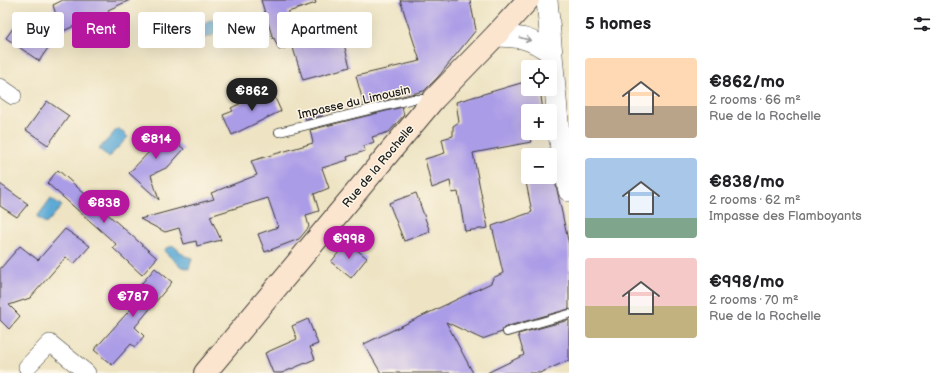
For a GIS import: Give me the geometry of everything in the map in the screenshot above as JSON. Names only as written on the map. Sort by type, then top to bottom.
[{"type":"main road","name":"Rue de la Rochelle","points":[[205,373],[434,99],[528,0]]},
{"type":"street","points":[[547,0],[560,143],[569,191]]},
{"type":"street","points":[[495,36],[522,38],[538,44],[551,53]]},
{"type":"street","points":[[27,367],[50,342],[87,373]]},
{"type":"lane","name":"Impasse du Limousin","points":[[279,132],[413,99],[434,99]]},
{"type":"lane","points":[[508,332],[569,314]]},
{"type":"water","points":[[213,19],[213,35],[205,38],[205,22]]},
{"type":"water","points":[[118,128],[128,137],[109,157],[99,149]]},
{"type":"water","points":[[51,198],[62,206],[46,224],[37,217]]},
{"type":"water","points":[[174,246],[185,256],[192,258],[189,269],[180,266],[164,251],[166,248]]},
{"type":"building","points":[[63,0],[130,0],[108,10],[109,12],[72,12],[72,27],[64,31],[64,12],[55,12],[53,5]]},
{"type":"building","points":[[261,0],[315,0],[316,3],[288,12],[277,12],[277,45],[274,38],[273,39],[269,26],[269,12],[265,12]]},
{"type":"building","points":[[400,0],[470,0],[476,30],[438,77],[424,91],[364,105],[356,76],[420,61]]},
{"type":"building","points":[[12,30],[12,42],[6,38]]},
{"type":"building","points":[[20,48],[48,48],[39,61]]},
{"type":"building","points":[[293,48],[345,48],[350,67],[303,80]]},
{"type":"building","points":[[521,83],[521,96],[541,96],[542,104],[521,104],[521,140],[530,140],[531,142],[473,153],[488,228],[465,231],[458,192],[452,193],[450,181],[432,188],[425,159],[445,153],[442,139],[453,136],[453,126],[459,122],[456,102]]},
{"type":"building","points":[[271,89],[281,111],[232,135],[223,115],[233,111],[231,108]]},
{"type":"building","points":[[47,101],[69,116],[48,145],[26,130]]},
{"type":"building","points":[[402,107],[404,115],[389,132],[372,137],[374,142],[364,146],[365,151],[347,157],[348,160],[322,168],[329,188],[314,194],[319,211],[306,215],[309,227],[299,239],[265,252],[258,234],[278,227],[268,198],[210,216],[221,240],[197,246],[196,241],[184,244],[179,228],[165,232],[140,219],[214,199],[211,193],[257,175],[251,161],[313,143],[310,130]]},
{"type":"building","points":[[320,109],[322,116],[306,120],[304,114]]},
{"type":"building","points":[[160,129],[184,149],[168,167],[151,175],[159,200],[129,173],[149,152],[143,148]]},
{"type":"building","points":[[58,170],[157,258],[142,275],[113,248],[116,244],[47,183]]},
{"type":"building","points":[[0,184],[28,204],[17,217],[0,206]]},
{"type":"building","points":[[526,184],[556,184],[569,245],[569,309],[505,327],[502,332],[482,339],[446,322],[473,373],[381,373],[364,344],[491,283],[493,278],[503,273],[492,226],[532,212]]},
{"type":"building","points":[[416,193],[430,232],[404,241],[389,203]]},
{"type":"building","points":[[65,229],[90,246],[74,264],[66,257],[30,298],[9,305],[20,316],[9,329],[0,320],[0,269],[20,246],[38,260]]},
{"type":"building","points":[[347,242],[367,258],[351,278],[331,262]]},
{"type":"building","points":[[155,268],[172,282],[135,327],[144,336],[135,347],[131,344],[112,365],[94,350],[136,303],[130,297]]},
{"type":"building","points":[[308,319],[318,344],[310,347],[315,359],[282,373],[273,373],[265,353],[297,339],[292,326]]},
{"type":"building","points":[[569,320],[569,360],[540,373],[487,373],[524,355],[518,334]]}]
